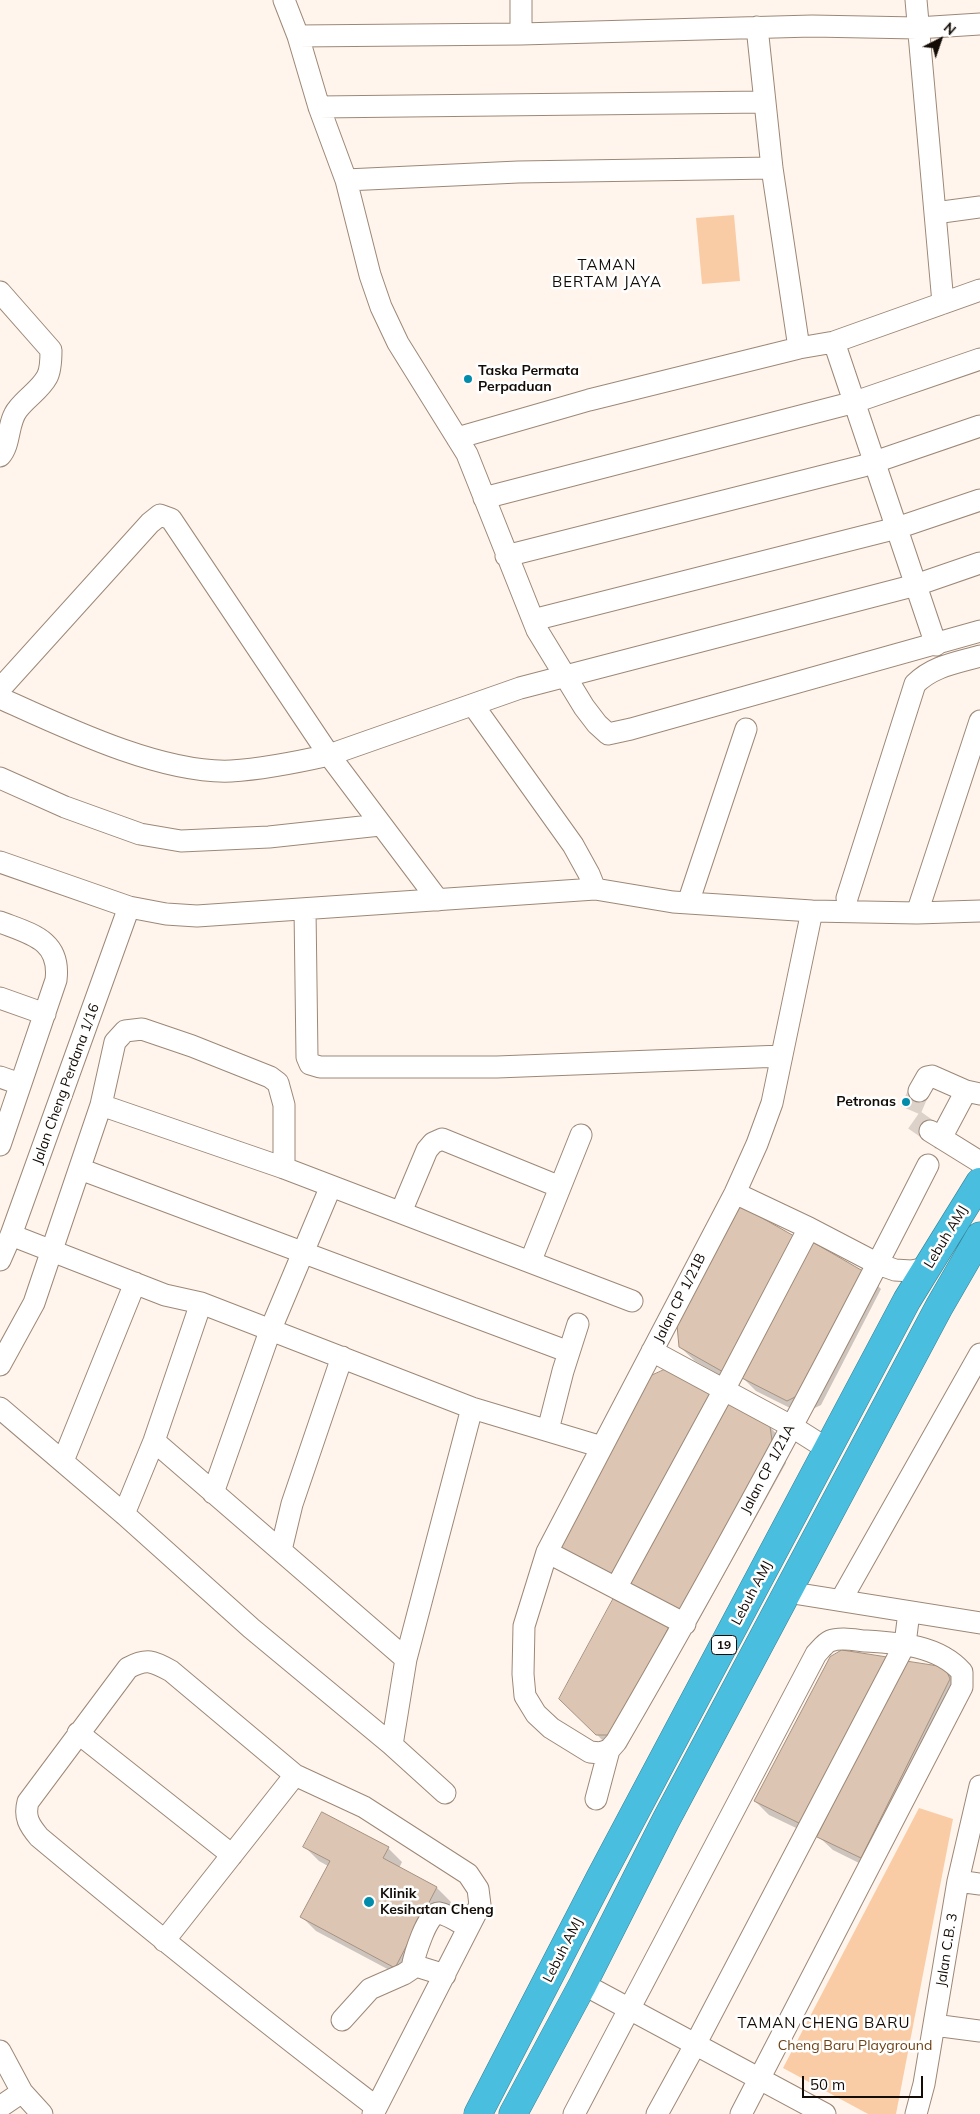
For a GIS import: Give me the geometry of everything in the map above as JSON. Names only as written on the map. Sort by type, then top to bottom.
[{"type":"highway","name":"Lebuh AMJ","points":[[478,2114],[600,1878],[907,1300],[980,1182]]},
{"type":"highway","name":"Lebuh AMJ","points":[[513,2114],[583,1984],[666,1820],[787,1592],[948,1290],[980,1236]]},
{"type":"street","points":[[284,0],[298,36],[319,107],[346,180],[370,275],[381,308],[398,343],[467,454],[533,620],[563,676],[597,724],[608,734],[632,730],[980,631]]},
{"type":"street","points":[[521,0],[521,34]]},
{"type":"street","points":[[916,0],[943,302]]},
{"type":"street","points":[[298,36],[521,34],[757,27],[980,27]]},
{"type":"street","points":[[757,27],[772,168],[798,348]]},
{"type":"street","points":[[319,107],[765,102]]},
{"type":"street","points":[[346,180],[518,172],[772,168]]},
{"type":"street","points":[[935,214],[980,208]]},
{"type":"street","points":[[457,438],[589,400],[798,348],[834,342],[980,290]]},
{"type":"street","points":[[0,292],[51,350],[48,376],[33,395],[17,409],[4,451],[0,456]]},
{"type":"street","points":[[834,342],[936,645]]},
{"type":"street","points":[[484,498],[854,402],[980,359]]},
{"type":"street","points":[[506,556],[875,462],[980,426]]},
{"type":"street","points":[[533,620],[896,528],[980,500]]},
{"type":"street","points":[[0,689],[150,523],[160,515],[171,519],[329,755],[438,900]]},
{"type":"street","points":[[0,698],[66,727],[130,751],[187,768],[231,771],[329,755],[520,688],[916,585],[980,563]]},
{"type":"street","points":[[847,898],[915,684],[924,675],[936,668],[980,656]]},
{"type":"street","points":[[473,705],[572,845],[596,889]]},
{"type":"street","points":[[917,913],[980,721]]},
{"type":"street","points":[[688,903],[746,729]]},
{"type":"street","points":[[0,778],[65,806],[140,834],[181,841],[269,836],[380,825]]},
{"type":"street","points":[[0,862],[129,907],[166,914],[197,916],[596,889],[673,902],[812,911],[917,913],[980,911]]},
{"type":"street","name":"Jalan Cheng Perdana 1/16","points":[[0,1260],[11,1235],[129,907]]},
{"type":"street","points":[[305,908],[307,1057],[310,1064],[320,1067],[497,1068],[782,1056]]},
{"type":"street","name":"Jalan CP 1/21B","points":[[599,1751],[551,1728],[536,1714],[525,1696],[523,1674],[524,1626],[547,1552],[735,1193],[757,1144],[772,1103],[812,911]]},
{"type":"street","points":[[0,922],[30,933],[43,941],[54,953],[57,967],[56,980],[45,1014],[10,1081],[0,1145]]},
{"type":"street","points":[[0,998],[45,1014]]},
{"type":"street","points":[[0,1365],[34,1303],[101,1105],[116,1042],[125,1031],[142,1029],[192,1046],[270,1077],[278,1083],[284,1104],[284,1168]]},
{"type":"street","points":[[919,1091],[926,1077],[932,1076],[973,1092],[936,1135],[980,1162]]},
{"type":"street","points":[[101,1105],[284,1168],[531,1260],[632,1301]]},
{"type":"street","points":[[531,1260],[581,1135]]},
{"type":"street","points":[[401,1212],[427,1150],[433,1143],[442,1139],[560,1187]]},
{"type":"street","name":"Jalan CP 1/21A","points":[[599,1751],[616,1742],[685,1624],[878,1264],[928,1165]]},
{"type":"street","points":[[80,1169],[569,1352]]},
{"type":"street","points":[[214,1492],[270,1331],[331,1186]]},
{"type":"street","points":[[735,1193],[809,1228],[878,1264],[895,1270],[911,1271],[927,1268]]},
{"type":"street","points":[[616,1588],[724,1390],[809,1228]]},
{"type":"street","points":[[11,1235],[165,1295],[201,1303],[472,1408],[602,1447]]},
{"type":"street","points":[[63,1461],[135,1284]]},
{"type":"street","points":[[124,1514],[154,1440],[201,1303]]},
{"type":"street","points":[[548,1430],[578,1324]]},
{"type":"street","points":[[652,1351],[791,1426],[828,1450]]},
{"type":"street","points":[[841,1600],[980,1354]]},
{"type":"street","points":[[282,1550],[292,1504],[342,1357]]},
{"type":"street","points":[[0,1408],[124,1514],[250,1628],[392,1745],[445,1793]]},
{"type":"street","points":[[392,1745],[406,1659],[472,1408]]},
{"type":"street","points":[[154,1440],[406,1659]]},
{"type":"street","points":[[547,1552],[685,1624]]},
{"type":"street","points":[[787,1592],[980,1623]]},
{"type":"street","points":[[657,2114],[696,2045],[905,1644],[909,1612]]},
{"type":"street","points":[[574,2114],[816,1654],[830,1641],[846,1639],[905,1644],[953,1662],[962,1672],[962,1687],[741,2114]]},
{"type":"street","points":[[142,1661],[156,1662],[171,1671],[295,1775],[364,1807],[468,1874],[478,1889],[480,1906],[375,2110],[38,1837],[28,1823],[25,1812],[28,1802],[128,1668],[142,1661]]},
{"type":"street","points":[[78,1733],[232,1856]]},
{"type":"street","points":[[596,1799],[599,1751]]},
{"type":"street","points":[[164,1941],[295,1775]]},
{"type":"street","name":"Jalan C.B. 3","points":[[916,2114],[924,2084],[958,1882],[980,1786]]},
{"type":"street","points":[[958,1882],[980,1884]]},
{"type":"street","points":[[412,1968],[417,1948],[430,1918],[434,1914],[440,1913],[468,1927]]},
{"type":"street","points":[[342,2020],[370,1989],[404,1974],[412,1968],[420,1966],[445,1975]]},
{"type":"street","points":[[583,1984],[825,2114]]},
{"type":"street","points":[[934,2025],[980,2031]]},
{"type":"street","points":[[0,2051],[22,2092],[42,2114]]},
{"type":"street","points":[[0,2107],[22,2092]]},
{"type":"green space","points":[[734,215],[740,281],[702,284],[696,218]]},
{"type":"green space","name":"Cheng Baru Playground","points":[[919,1808],[953,1819],[896,2114],[868,2114],[783,2068]]},
{"type":"building","points":[[741,1206],[794,1236],[725,1373],[679,1347],[677,1325]]},
{"type":"building","points":[[811,1241],[868,1274],[807,1391],[787,1401],[740,1377]]},
{"type":"building","points":[[666,1369],[712,1393],[610,1577],[559,1547],[646,1378]]},
{"type":"building","points":[[724,1401],[770,1426],[773,1448],[681,1614],[629,1588]]},
{"type":"building","points":[[616,1594],[671,1623],[612,1735],[596,1735],[559,1699]]},
{"type":"building","points":[[842,1650],[887,1657],[801,1824],[754,1801],[830,1657]]},
{"type":"building","points":[[906,1661],[945,1667],[950,1679],[861,1858],[817,1837]]},
{"type":"building","name":"Klinik Kesihatan Cheng","points":[[322,1812],[389,1847],[383,1858],[437,1887],[395,1968],[300,1917],[330,1861],[303,1847]]},
{"type":"tunnel","points":[[919,1091],[910,1112],[913,1119],[930,1131]]},
{"type":"place","name":"Taska Permata Perpaduan","points":[[468,379]]},
{"type":"place","name":"Petronas","points":[[906,1102]]},
{"type":"place","name":"Klinik Kesihatan Cheng","points":[[369,1902]]},
{"type":"district","name":"TAMAN BERTAM JAYA","points":[[607,274]]},
{"type":"district","name":"TAMAN CHENG BARU","points":[[824,2023]]}]
